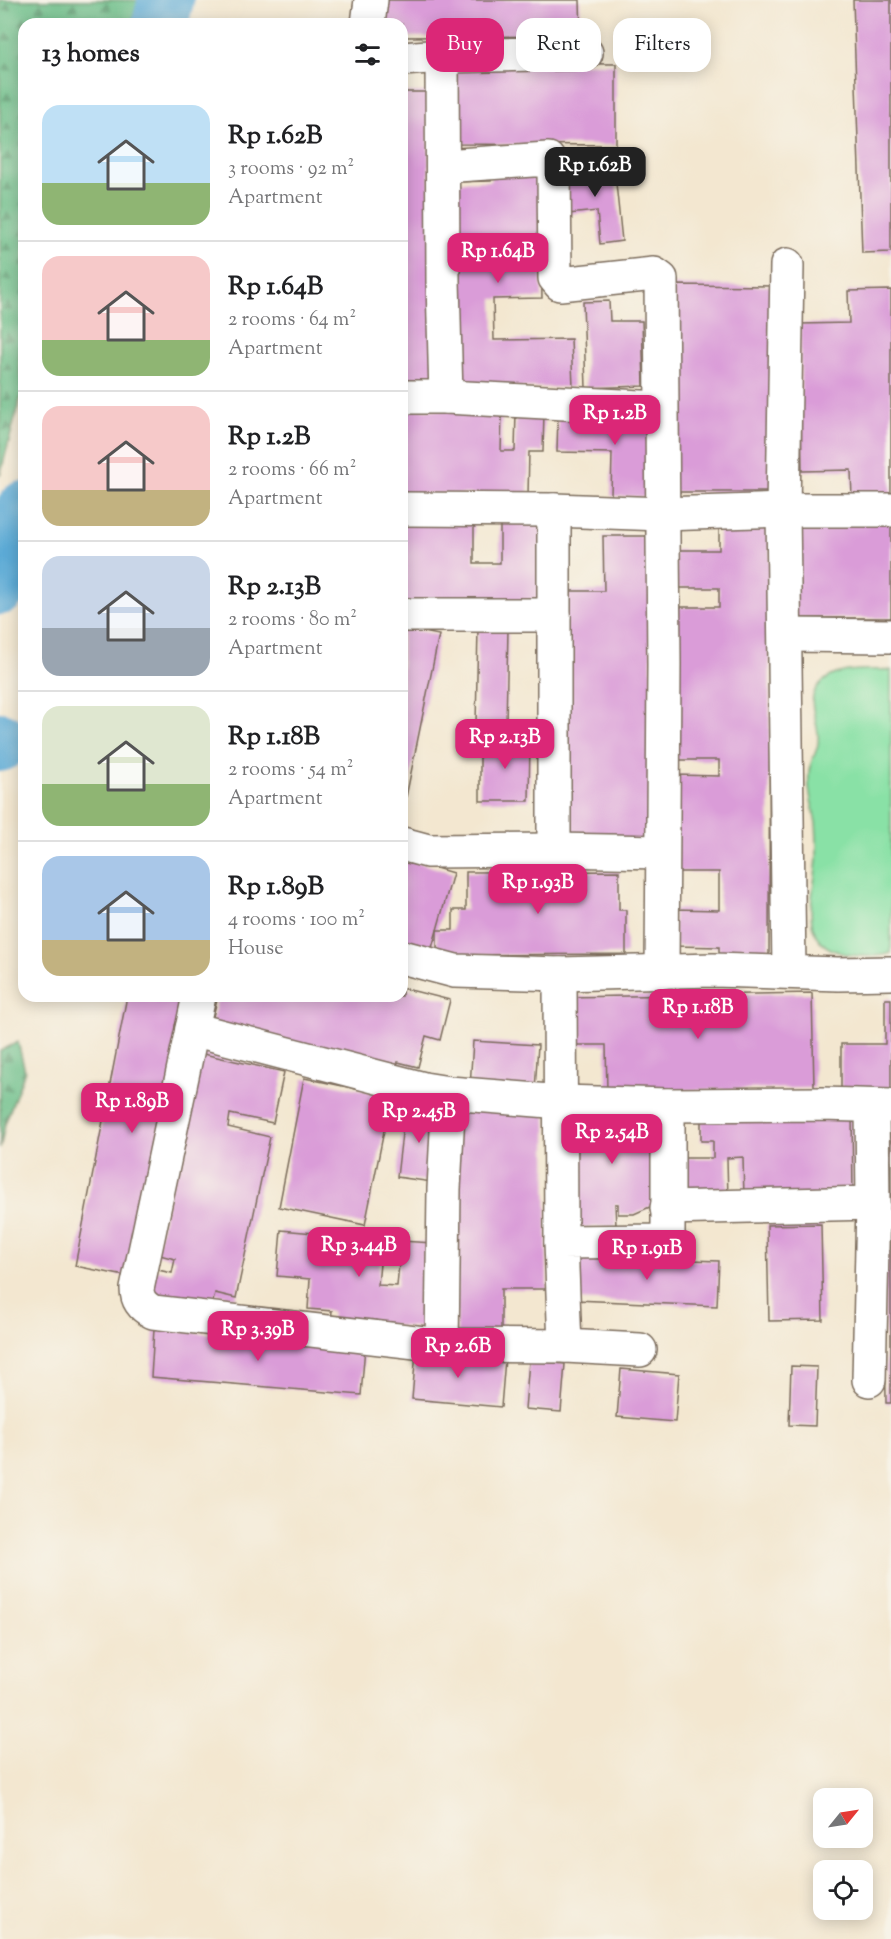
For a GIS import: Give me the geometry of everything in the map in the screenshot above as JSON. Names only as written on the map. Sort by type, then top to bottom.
[{"type":"street","points":[[369,18],[371,0]]},
{"type":"street","points":[[408,59],[426,58]]},
{"type":"street","points":[[442,72],[446,397]]},
{"type":"street","points":[[443,166],[548,159],[554,168],[555,278],[558,282],[560,284],[654,274],[661,279],[664,664],[662,972]]},
{"type":"street","points":[[787,265],[783,510],[789,971]]},
{"type":"street","points":[[408,397],[661,408]]},
{"type":"street","points":[[408,509],[554,510],[662,514],[783,510],[891,510]]},
{"type":"street","points":[[554,510],[554,850]]},
{"type":"street","points":[[408,615],[554,615]]},
{"type":"street","points":[[786,635],[891,636]]},
{"type":"street","points":[[408,846],[428,851],[662,852]]},
{"type":"street","points":[[408,959],[455,971],[560,974],[789,971],[838,974],[891,973]]},
{"type":"street","points":[[560,974],[561,1242],[565,1346]]},
{"type":"street","points":[[198,1002],[137,1289],[137,1295],[143,1307],[153,1312],[442,1345],[565,1346],[640,1350]]},
{"type":"street","points":[[192,1029],[424,1089],[449,1093],[562,1102],[881,1106],[873,1203],[869,1380]]},
{"type":"street","points":[[442,1345],[444,1190],[449,1093]]},
{"type":"street","points":[[561,1242],[663,1241],[668,1238],[668,1105]]},
{"type":"street","points":[[667,1208],[873,1203]]},
{"type":"green space","points":[[0,0],[139,0],[133,18],[18,18],[18,407],[0,476]]},
{"type":"green space","points":[[852,670],[891,670],[891,953],[873,956],[854,955],[827,947],[817,937],[813,926],[811,912],[817,839],[809,769],[817,747],[818,736],[813,699],[818,686],[833,675]]},
{"type":"green space","points":[[18,1042],[25,1071],[5,1124],[0,1149],[0,1051]]},
{"type":"building","points":[[378,0],[580,0],[580,18],[516,18],[516,36],[504,36],[504,18],[426,18],[426,37],[408,37],[408,18],[378,18]]},
{"type":"building","points":[[853,0],[891,0],[891,252],[862,253]]},
{"type":"building","points":[[504,63],[516,63],[516,72],[601,72],[601,64],[613,64],[613,72],[616,72],[616,145],[456,144],[452,72],[504,72]]},
{"type":"building","points":[[408,92],[427,92],[435,387],[408,387]]},
{"type":"building","points":[[614,164],[622,241],[600,244],[597,211],[568,214],[562,170]]},
{"type":"building","points":[[539,172],[542,298],[493,299],[494,340],[571,339],[573,387],[452,388],[448,182],[491,181],[491,173]]},
{"type":"building","points":[[673,285],[774,286],[773,492],[673,492]]},
{"type":"building","points":[[891,290],[891,497],[852,498],[851,470],[802,471],[800,324],[849,323],[848,291]]},
{"type":"building","points":[[609,301],[610,321],[642,321],[644,386],[586,388],[583,302]]},
{"type":"building","points":[[408,409],[502,411],[501,451],[515,451],[516,411],[544,411],[543,452],[529,452],[528,495],[408,493]]},
{"type":"building","points":[[558,412],[655,413],[654,497],[611,496],[612,453],[557,452]]},
{"type":"building","points":[[544,519],[545,604],[408,606],[408,524],[474,520],[474,563],[500,563],[500,520]]},
{"type":"building","points":[[891,519],[891,618],[791,618],[794,520]]},
{"type":"building","points":[[719,520],[770,521],[769,962],[719,961],[719,947],[674,946],[674,909],[719,910],[719,872],[674,872],[674,775],[719,776],[719,760],[674,760],[675,607],[719,607],[719,588],[675,588],[675,550],[719,550]]},
{"type":"building","points":[[603,536],[650,536],[653,845],[563,845],[560,591],[604,591]]},
{"type":"building","points":[[478,628],[508,629],[506,724],[476,723]]},
{"type":"building","points":[[408,629],[439,635],[408,787]]},
{"type":"building","points":[[480,740],[530,740],[529,801],[480,801]]},
{"type":"building","points":[[408,860],[453,873],[430,955],[408,949]]},
{"type":"building","points":[[619,871],[619,910],[626,910],[626,954],[437,955],[437,930],[453,930],[453,910],[466,910],[466,872]]},
{"type":"building","points":[[408,990],[450,1000],[440,1040],[426,1036],[418,1067],[398,1062],[395,1074],[211,1025],[217,1002],[408,1002]]},
{"type":"building","points":[[812,993],[814,1088],[607,1091],[606,1045],[565,1045],[565,997]]},
{"type":"building","points":[[885,999],[891,999],[891,1093],[841,1093],[841,1044],[885,1044]]},
{"type":"building","points":[[126,1002],[188,1002],[135,1278],[75,1266]]},
{"type":"building","points":[[473,1041],[538,1045],[535,1090],[470,1086]]},
{"type":"building","points":[[199,1053],[284,1072],[273,1123],[230,1114],[228,1127],[270,1137],[236,1298],[215,1293],[210,1314],[146,1300],[153,1269],[172,1273],[175,1259],[156,1254]]},
{"type":"building","points":[[304,1078],[391,1096],[365,1225],[279,1207]]},
{"type":"building","points":[[405,1107],[440,1111],[432,1182],[397,1177]]},
{"type":"building","points":[[658,1109],[661,1202],[634,1214],[618,1214],[618,1204],[615,1204],[616,1226],[570,1228],[565,1112]]},
{"type":"building","points":[[456,1111],[546,1111],[547,1289],[501,1289],[501,1335],[457,1335]]},
{"type":"building","points":[[852,1112],[853,1198],[744,1198],[743,1157],[727,1158],[728,1199],[674,1199],[674,1158],[713,1158],[713,1141],[701,1141],[701,1117]]},
{"type":"building","points":[[883,1117],[891,1117],[891,1403],[886,1403]]},
{"type":"building","points":[[821,1224],[823,1320],[769,1321],[767,1225]]},
{"type":"building","points":[[281,1230],[369,1238],[368,1252],[381,1253],[378,1285],[397,1286],[401,1241],[433,1243],[427,1328],[331,1320],[332,1311],[308,1309],[310,1279],[277,1276]]},
{"type":"building","points":[[577,1256],[719,1261],[717,1306],[575,1300]]},
{"type":"building","points":[[154,1329],[365,1347],[361,1395],[151,1377]]},
{"type":"building","points":[[416,1351],[505,1359],[501,1407],[412,1399]]},
{"type":"building","points":[[529,1361],[565,1364],[561,1412],[525,1409]]},
{"type":"building","points":[[791,1366],[817,1367],[815,1426],[789,1425]]},
{"type":"building","points":[[621,1369],[679,1374],[675,1422],[617,1417]]},
{"type":"waterway","points":[[162,18],[166,0]]},
{"type":"waterway","points":[[0,587],[18,528]]}]
